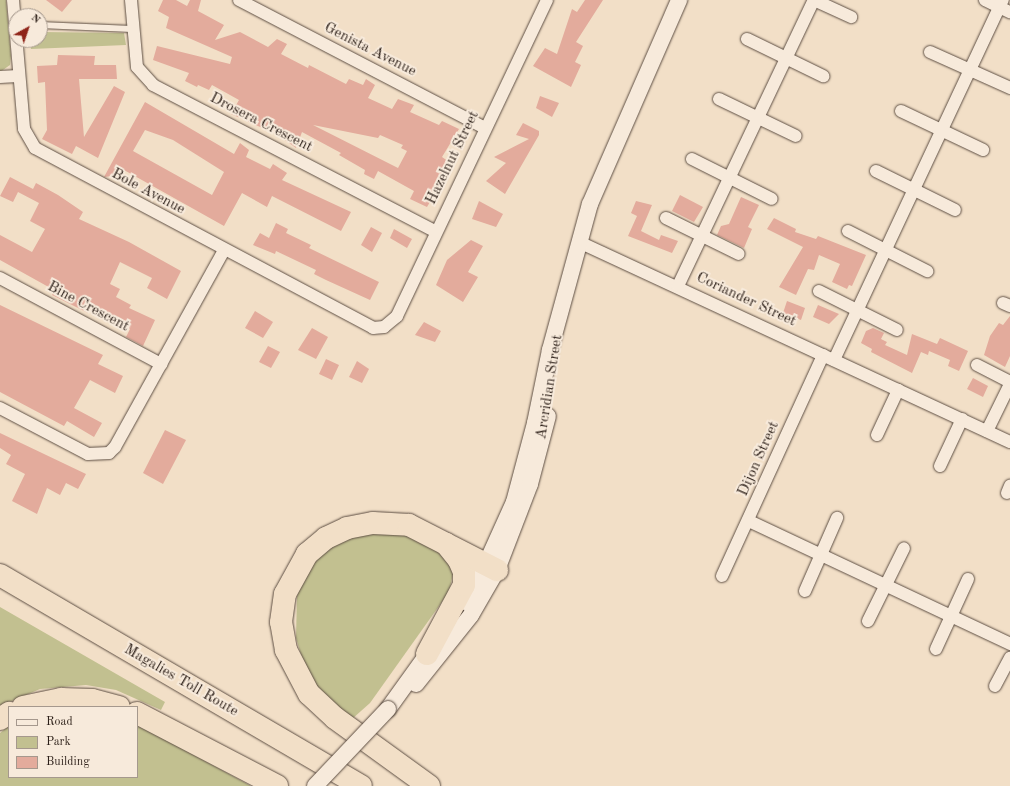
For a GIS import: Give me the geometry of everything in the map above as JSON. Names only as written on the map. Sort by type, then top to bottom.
[{"type":"highway","points":[[428,786],[335,718],[309,694],[286,650],[281,622],[285,594],[296,569],[307,554],[326,538],[346,528],[373,523],[409,525],[492,567]]},
{"type":"highway","points":[[427,654],[464,585],[464,572],[459,560],[443,541]]},
{"type":"highway","name":"Magalies Toll Route","points":[[0,575],[361,786]]},
{"type":"highway","name":"Magalies Toll Route","points":[[0,592],[335,786]]},
{"type":"highway","points":[[28,706],[61,699],[92,700],[115,706]]},
{"type":"highway","points":[[138,714],[277,786]]},
{"type":"street","name":"Drosera Crescent","points":[[131,0],[132,29],[137,67],[153,85],[436,232]]},
{"type":"street","name":"Genista Avenue","points":[[239,0],[486,128]]},
{"type":"street","name":"Hazelnut Street","points":[[384,327],[396,316],[547,0]]},
{"type":"street","name":"Arcridian Street","points":[[392,704],[403,696],[437,660],[471,615],[492,567],[514,502],[535,423],[550,350],[559,324],[579,242],[608,158],[679,0]]},
{"type":"street","points":[[678,286],[785,58],[814,0],[851,17]]},
{"type":"street","points":[[985,0],[1004,6]]},
{"type":"street","name":"Dijon Street","points":[[722,576],[828,357],[857,310],[970,70],[1004,6]]},
{"type":"street","points":[[747,39],[823,76]]},
{"type":"street","name":"Bole Avenue","points":[[16,48],[24,129],[35,148],[362,324],[373,328],[384,327]]},
{"type":"street","points":[[930,52],[1010,88]]},
{"type":"street","points":[[0,77],[18,76]]},
{"type":"street","points":[[719,99],[796,136]]},
{"type":"street","points":[[901,111],[983,150]]},
{"type":"street","points":[[692,159],[772,199]]},
{"type":"street","points":[[876,171],[955,210]]},
{"type":"street","points":[[666,218],[739,254]]},
{"type":"street","points":[[848,232],[927,271]]},
{"type":"street","name":"Coriander Street","points":[[579,242],[678,286],[1010,442]]},
{"type":"street","points":[[0,408],[88,454],[104,455],[116,447],[224,250]]},
{"type":"street","name":"Bine Crescent","points":[[0,278],[161,364]]},
{"type":"street","points":[[819,291],[898,330]]},
{"type":"street","points":[[977,365],[1010,383],[987,431]]},
{"type":"street","points":[[877,435],[898,390]]},
{"type":"street","points":[[940,466],[962,419]]},
{"type":"street","points":[[805,590],[837,518]]},
{"type":"street","points":[[749,521],[822,554],[1010,644]]},
{"type":"street","points":[[868,621],[904,548]]},
{"type":"street","name":"Arcridian Street","points":[[315,786],[392,704],[462,606],[492,567]]},
{"type":"street","points":[[936,649],[968,579]]},
{"type":"street","points":[[996,686],[1010,658]]},
{"type":"lane","points":[[48,25],[132,29]]},
{"type":"green space","points":[[0,0],[6,0],[8,48],[10,48],[11,56],[10,65],[0,72]]},
{"type":"green space","points":[[48,32],[124,33],[126,45],[31,49],[48,48]]},
{"type":"green space","points":[[398,533],[422,540],[445,557],[453,574],[449,592],[370,703],[352,719],[317,688],[304,665],[296,638],[297,596],[301,582],[315,560],[335,544],[359,534]]},
{"type":"green space","points":[[0,607],[165,702],[161,710],[116,690],[86,685],[40,689],[0,706]]},
{"type":"green space","points":[[138,725],[251,786],[0,786],[0,733],[8,727],[8,778],[138,778]]},
{"type":"building","points":[[46,0],[72,0],[62,12]]},
{"type":"building","points":[[163,0],[176,0],[187,6],[190,0],[201,0],[198,11],[224,25],[215,40],[240,32],[268,47],[277,39],[287,44],[281,54],[308,68],[309,65],[346,84],[349,79],[363,85],[366,79],[375,85],[368,98],[392,109],[398,99],[414,105],[410,112],[439,125],[442,121],[459,129],[442,157],[452,164],[427,207],[410,199],[414,191],[378,171],[374,179],[364,174],[365,170],[339,155],[341,153],[302,132],[296,148],[278,135],[231,114],[239,100],[212,85],[209,90],[198,85],[197,87],[185,81],[189,73],[153,60],[157,46],[230,64],[232,57],[166,28],[169,17],[158,11]],"holes":[[[313,125],[378,138],[380,135],[403,145],[401,148],[407,151],[398,168]]]},
{"type":"building","points":[[585,0],[603,0],[576,42],[583,46],[575,62],[581,65],[571,87],[533,66],[545,48],[557,54],[572,9],[577,12]]},
{"type":"building","points":[[58,55],[95,56],[94,65],[116,65],[117,79],[79,79],[84,137],[114,86],[125,92],[98,158],[76,146],[72,154],[42,139],[47,130],[45,82],[38,83],[37,66],[57,65]]},
{"type":"building","points":[[540,96],[559,103],[552,117],[536,108]]},
{"type":"building","points":[[145,102],[234,154],[240,143],[249,150],[246,157],[270,169],[273,164],[287,173],[282,180],[351,212],[341,231],[272,196],[267,207],[242,193],[224,226],[124,170],[121,175],[104,177]],"holes":[[[145,130],[173,140],[224,172],[212,195],[133,151]]]},
{"type":"building","points":[[523,123],[539,131],[539,135],[505,194],[486,181],[506,163],[494,157],[529,139],[516,135]]},
{"type":"building","points":[[10,177],[33,189],[36,183],[58,195],[83,212],[79,219],[129,242],[181,271],[167,299],[147,288],[152,278],[120,262],[110,284],[120,289],[116,297],[131,305],[129,308],[155,320],[143,346],[126,337],[130,329],[95,310],[90,309],[88,313],[52,295],[54,290],[0,260],[0,235],[32,252],[45,229],[30,221],[39,203],[18,192],[13,202],[0,196]]},
{"type":"building","points":[[680,195],[703,207],[694,222],[672,211]]},
{"type":"building","points":[[741,197],[759,205],[748,227],[752,229],[744,248],[717,235],[721,226],[729,224]]},
{"type":"building","points":[[479,201],[503,214],[496,227],[472,219]]},
{"type":"building","points":[[636,201],[652,205],[641,231],[659,240],[661,235],[678,241],[672,253],[628,236],[637,216],[631,213]]},
{"type":"building","points":[[774,218],[796,229],[795,232],[816,239],[818,236],[866,255],[852,286],[849,285],[847,289],[832,282],[840,264],[819,255],[814,270],[808,269],[796,295],[779,287],[803,247],[767,229]]},
{"type":"building","points":[[276,223],[288,229],[286,233],[311,245],[309,248],[379,282],[370,300],[314,274],[316,270],[276,251],[275,254],[253,245],[260,233],[269,238]]},
{"type":"building","points":[[371,227],[382,233],[372,252],[361,245]]},
{"type":"building","points":[[394,229],[412,239],[407,248],[390,238]]},
{"type":"building","points":[[471,240],[483,246],[468,272],[478,277],[463,302],[436,285],[447,260]]},
{"type":"building","points":[[787,301],[805,308],[801,320],[783,313]]},
{"type":"building","points":[[0,305],[103,355],[98,364],[123,376],[115,393],[90,380],[74,408],[102,423],[94,437],[67,421],[64,426],[0,392]]},
{"type":"building","points":[[818,305],[839,314],[829,324],[813,317]]},
{"type":"building","points":[[255,311],[273,322],[263,338],[245,328]]},
{"type":"building","points":[[1010,316],[1010,356],[1005,367],[984,355],[990,336],[999,323],[1003,325]]},
{"type":"building","points":[[424,322],[441,331],[435,342],[415,335]]},
{"type":"building","points":[[312,328],[328,337],[316,359],[298,350]]},
{"type":"building","points":[[873,328],[884,333],[881,339],[887,342],[885,345],[907,355],[912,334],[937,344],[940,338],[968,351],[959,371],[948,366],[950,360],[929,351],[928,355],[921,352],[912,373],[871,352],[872,349],[861,343],[866,331]]},
{"type":"building","points":[[268,346],[280,352],[271,368],[259,362]]},
{"type":"building","points":[[326,359],[339,365],[332,380],[319,374]]},
{"type":"building","points":[[357,361],[369,369],[362,383],[349,377]]},
{"type":"building","points":[[973,378],[988,386],[983,397],[967,389]]},
{"type":"building","points":[[165,430],[186,440],[163,484],[143,473]]},
{"type":"building","points":[[0,433],[86,474],[78,489],[66,483],[60,495],[47,488],[37,514],[12,501],[25,474],[6,464],[11,455],[0,448]]}]
